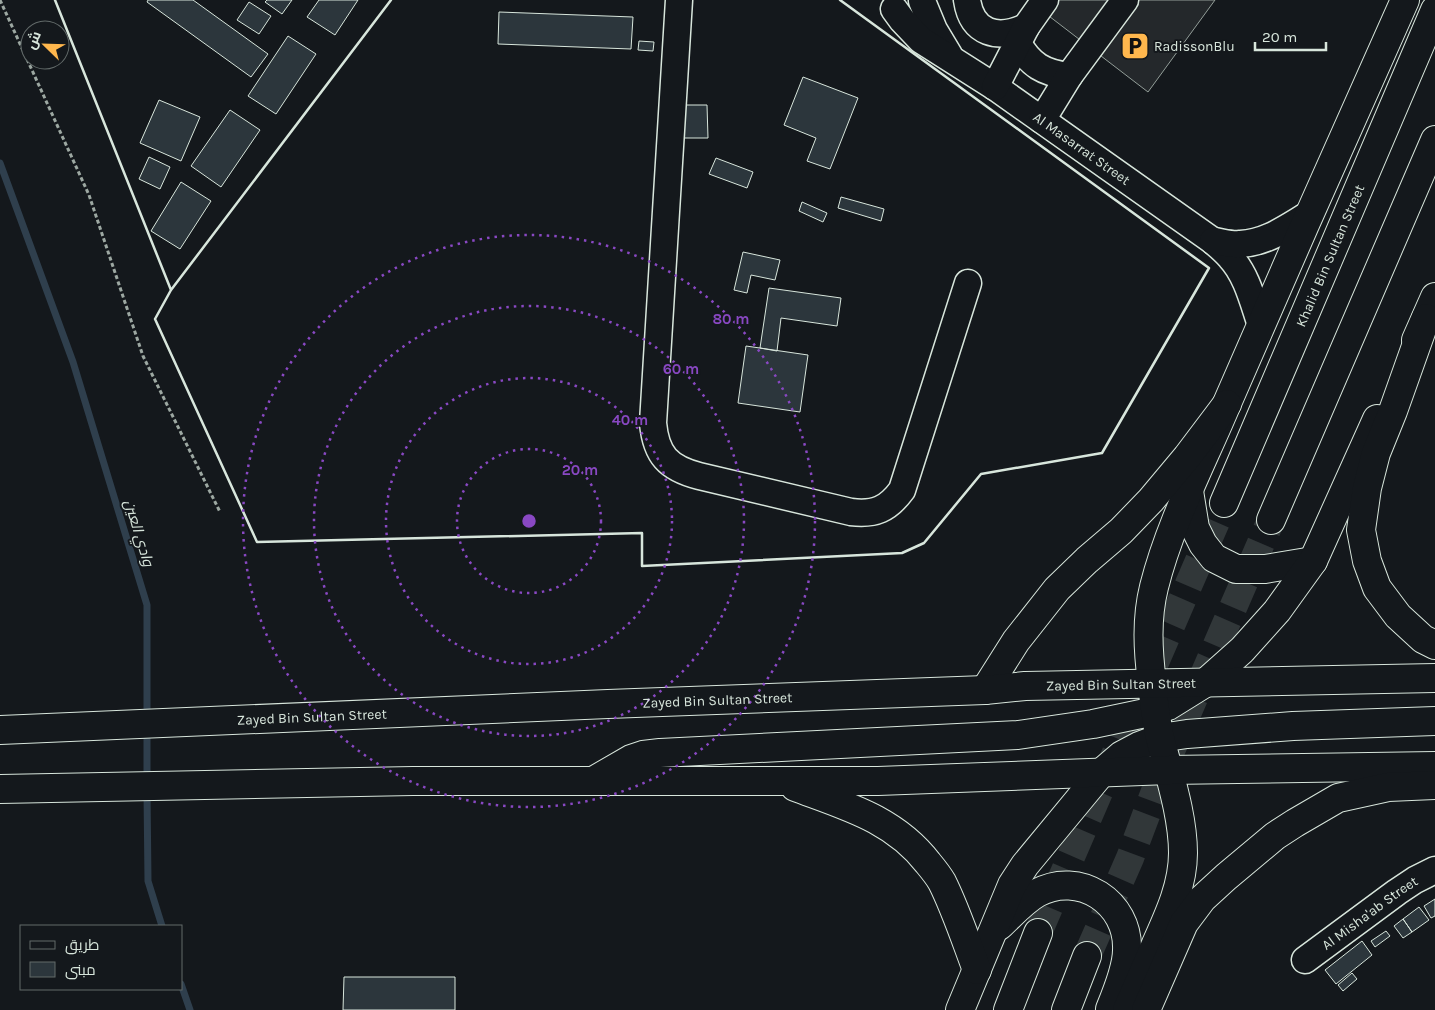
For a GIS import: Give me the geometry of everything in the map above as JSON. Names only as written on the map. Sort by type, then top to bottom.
[{"type":"main road","points":[[1127,1010],[1171,909],[1180,880],[1183,853],[1179,818],[1155,711],[1148,649],[1148,623],[1154,588],[1165,552],[1189,490],[1308,215],[1405,0]]},
{"type":"main road","name":"Khalid Bin Sultan Street","points":[[1224,502],[1435,10]]},
{"type":"main road","points":[[1271,520],[1435,140]]},
{"type":"main road","points":[[593,781],[630,759],[643,755],[1018,734],[1093,724],[1155,711],[1168,706],[1205,683],[1242,650],[1277,611],[1313,560],[1431,307]]},
{"type":"main road","points":[[1431,307],[1376,452],[1367,488],[1361,530],[1367,561],[1377,588],[1398,616],[1423,639],[1435,645]]},
{"type":"main road","points":[[986,690],[1016,641],[1057,589],[1121,531],[1151,500],[1187,457],[1227,404]]},
{"type":"main road","points":[[1189,490],[1195,528],[1203,544],[1214,558],[1236,569],[1265,569],[1313,560]]},
{"type":"main road","name":"Zayed Bin Sultan Street","points":[[0,730],[598,704],[986,690],[1026,686],[1435,678]]},
{"type":"main road","points":[[960,1010],[1012,885],[1025,865],[1101,772],[1122,755],[1160,738],[1188,734],[1293,726],[1435,721]]},
{"type":"main road","points":[[0,789],[413,781],[878,781],[1169,770],[1435,766]]},
{"type":"main road","points":[[777,781],[870,816],[893,829],[920,852],[941,880],[954,908],[976,970]]},
{"type":"main road","points":[[1146,1010],[1184,923],[1202,898],[1275,836],[1338,798],[1388,787],[1435,785]]},
{"type":"main road","points":[[992,933],[1035,894],[1051,887],[1067,885],[1084,888],[1099,894],[1112,905],[1121,918],[1126,934],[1127,951],[1124,968],[1109,1010]]},
{"type":"main road","points":[[1008,1010],[1038,933]]},
{"type":"main road","points":[[1066,1010],[1087,956]]},
{"type":"street","points":[[679,0],[653,423],[654,438],[661,452],[671,464],[684,472],[699,476],[851,512],[869,513],[886,507],[895,500],[902,490],[968,283]]},
{"type":"street","points":[[885,4],[902,10],[916,6],[922,0]]},
{"type":"street","name":"Al Masarrat Street","points":[[922,0],[934,30],[951,58]]},
{"type":"street","points":[[967,0],[968,9],[973,19],[982,28],[992,33],[1004,34],[1015,32],[1022,35]]},
{"type":"street","points":[[995,87],[1022,35],[1045,0]]},
{"type":"street","points":[[1042,120],[1069,76],[1125,0]]},
{"type":"street","name":"Al Masarrat Street","points":[[885,4],[921,40],[995,87],[1213,241],[1231,258],[1242,274],[1260,324]]},
{"type":"street","points":[[1022,35],[1024,55],[1033,64],[1056,75],[1069,76]]},
{"type":"street","name":"Al Masarrat Street","points":[[1213,241],[1239,244],[1259,241],[1276,234],[1308,215]]},
{"type":"street","name":"Al Misha'ab Street","points":[[1305,960],[1397,892],[1435,870]]},
{"type":"path","points":[[0,0],[89,195],[143,356],[220,512]]},
{"type":"shaded area","name":"RadissonBlu","points":[[1028,0],[1215,0],[1148,92]]},
{"type":"building","points":[[148,0],[193,0],[268,54],[251,77],[147,2]]},
{"type":"building","points":[[267,0],[292,0],[282,14],[265,2]]},
{"type":"building","points":[[319,0],[358,0],[335,35],[307,17]]},
{"type":"building","points":[[249,2],[271,16],[259,34],[237,20]]},
{"type":"building","points":[[499,12],[633,17],[631,49],[498,44]]},
{"type":"building","points":[[288,36],[316,54],[276,114],[248,96]]},
{"type":"building","points":[[639,41],[654,42],[653,51],[638,50]]},
{"type":"building","points":[[803,77],[858,98],[830,169],[807,161],[816,138],[784,125]]},
{"type":"building","points":[[159,100],[200,117],[181,161],[140,143]]},
{"type":"building","points":[[679,105],[707,105],[708,138],[679,138]]},
{"type":"building","points":[[230,110],[260,130],[221,187],[191,166]]},
{"type":"building","points":[[149,157],[170,167],[160,189],[139,179]]},
{"type":"building","points":[[716,158],[753,172],[747,188],[709,174]]},
{"type":"building","points":[[181,182],[211,201],[180,249],[151,231]]},
{"type":"building","points":[[841,197],[884,209],[881,221],[838,208]]},
{"type":"building","points":[[802,202],[827,213],[823,222],[799,211]]},
{"type":"building","points":[[743,252],[780,260],[775,280],[751,275],[747,293],[734,290]]},
{"type":"building","points":[[769,288],[841,298],[837,326],[781,318],[777,351],[760,348]]},
{"type":"building","points":[[746,346],[808,355],[800,412],[738,403]]},
{"type":"building","points":[[1435,899],[1435,916],[1431,918],[1424,906]]},
{"type":"building","points":[[1419,907],[1429,920],[1412,932],[1403,919]]},
{"type":"building","points":[[1403,919],[1412,932],[1403,938],[1394,926]]},
{"type":"building","points":[[1386,931],[1390,936],[1375,947],[1371,941]]},
{"type":"building","points":[[1362,941],[1372,955],[1336,984],[1325,970]]},
{"type":"building","points":[[1352,973],[1357,979],[1343,991],[1338,985]]},
{"type":"building","points":[[344,977],[455,977],[455,1010],[343,1010]]},
{"type":"waterway","name":"وادي العين","points":[[0,163],[73,362],[147,605],[147,719]]},
{"type":"waterway","name":"وادي العين","points":[[147,730],[147,781]]},
{"type":"waterway","name":"وادي العين","points":[[147,792],[148,881],[162,925]]},
{"type":"waterway","name":"وادي العين","points":[[182,987],[190,1010]]},
{"type":"tunnel","points":[[1038,933],[1224,503]]},
{"type":"tunnel","points":[[1087,956],[1130,858],[1164,767],[1271,520]]},
{"type":"wall","points":[[55,0],[171,290]]},
{"type":"wall","points":[[391,0],[171,290],[155,319],[257,542],[642,533],[642,566],[902,553],[924,543],[981,474],[1102,453],[1209,268],[840,0]]},
{"type":"place","name":"RadissonBlu","points":[[1135,46]]}]
